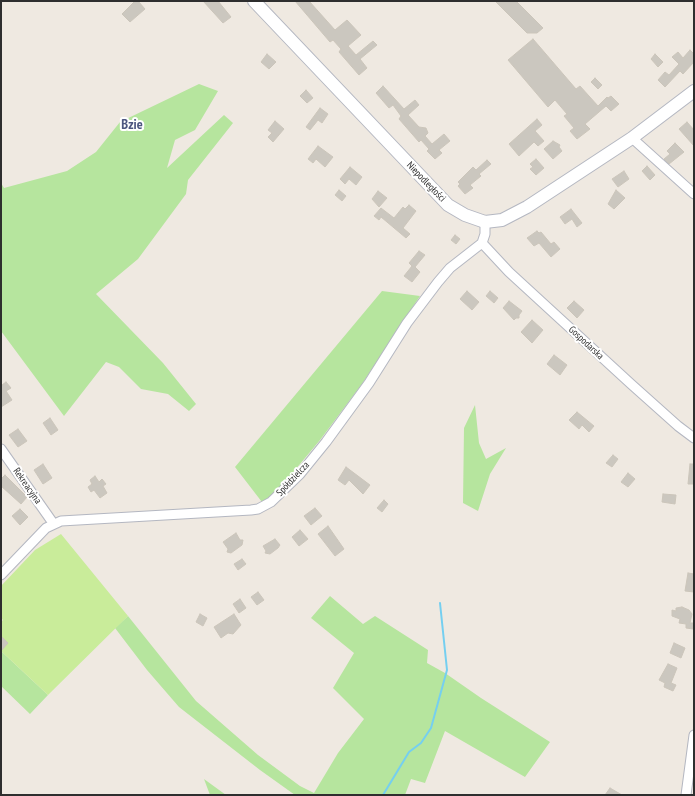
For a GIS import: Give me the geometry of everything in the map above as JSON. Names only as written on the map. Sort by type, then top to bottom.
[{"type":"street","name":"Niepodległości","points":[[254,1],[448,205],[465,216],[485,222],[502,220],[527,207],[632,138],[694,91]]},
{"type":"street","points":[[632,138],[694,194]]},
{"type":"street","points":[[482,243],[485,234],[485,222]]},
{"type":"street","name":"Gospodarska","points":[[482,243],[509,272],[625,379],[678,426],[694,438]]},
{"type":"street","name":"Spółdzielcza","points":[[1,575],[46,528],[53,523],[77,518],[251,510],[258,509],[271,502],[300,474],[326,442],[369,383],[408,323],[438,282],[450,268],[482,243]]},
{"type":"street","name":"Rekreacyjna","points":[[1,449],[53,523]]},
{"type":"street","points":[[686,795],[694,735]]},
{"type":"green space","points":[[199,84],[218,91],[195,130],[175,140],[167,168],[224,115],[233,123],[188,180],[186,194],[138,259],[96,294],[163,363],[196,404],[189,411],[168,394],[141,389],[119,367],[106,362],[64,416],[1,331],[1,183],[4,188],[67,171],[96,152],[120,122]]},
{"type":"green space","points":[[382,291],[420,296],[362,384],[320,440],[265,506],[235,467]]},
{"type":"green space","points":[[475,405],[479,443],[486,459],[506,448],[490,474],[478,511],[463,503],[464,428]]},
{"type":"green space","points":[[61,534],[128,616],[48,695],[1,651],[1,622],[3,620],[1,618],[1,586],[35,550]]},
{"type":"green space","points":[[330,596],[363,624],[375,616],[428,650],[427,663],[445,673],[550,742],[525,777],[445,731],[425,783],[411,779],[405,795],[295,795],[260,770],[179,707],[147,670],[115,628],[128,616],[196,701],[258,755],[300,786],[314,793],[338,753],[364,719],[333,688],[354,653],[311,618]]},
{"type":"green space","points":[[1,651],[48,695],[30,714],[1,686]]},
{"type":"green space","points":[[204,779],[226,795],[210,795]]},
{"type":"building","points":[[135,1],[138,1],[145,9],[130,22],[122,14]]},
{"type":"building","points":[[203,1],[218,1],[231,17],[223,23]]},
{"type":"building","points":[[295,1],[309,1],[335,30],[347,20],[361,35],[348,46],[356,55],[373,41],[377,45],[360,59],[367,68],[359,75],[339,52],[341,49],[333,40],[330,42]]},
{"type":"building","points":[[495,1],[516,1],[543,28],[537,33],[527,33]]},
{"type":"building","points":[[533,39],[576,89],[580,86],[598,106],[607,97],[608,98],[611,96],[619,104],[611,111],[606,106],[585,124],[590,129],[577,139],[570,131],[574,128],[564,116],[567,114],[555,100],[548,107],[508,60]]},
{"type":"building","points":[[690,50],[694,54],[694,62],[683,74],[680,71],[665,87],[658,80],[665,72],[669,75],[679,64],[672,57],[678,52],[683,58]]},
{"type":"building","points":[[267,54],[276,62],[269,69],[261,62]]},
{"type":"building","points":[[655,54],[663,62],[658,67],[651,59]]},
{"type":"building","points":[[595,78],[602,85],[598,89],[591,82]]},
{"type":"building","points":[[383,86],[404,109],[415,100],[419,105],[408,115],[419,127],[426,128],[428,133],[425,136],[432,144],[444,134],[450,141],[439,150],[442,153],[435,159],[427,151],[429,149],[421,140],[419,142],[399,119],[401,116],[393,105],[389,108],[376,93]]},
{"type":"building","points":[[306,90],[313,98],[307,103],[300,96]]},
{"type":"building","points":[[320,108],[328,114],[322,123],[318,120],[310,130],[306,127]]},
{"type":"building","points":[[537,119],[542,125],[535,131],[544,141],[538,146],[534,142],[519,156],[509,144]]},
{"type":"building","points":[[275,121],[284,129],[273,142],[268,137],[272,133],[268,130]]},
{"type":"building","points":[[687,122],[694,130],[694,146],[679,129]]},
{"type":"building","points":[[553,141],[560,145],[559,147],[562,151],[553,159],[544,149]]},
{"type":"building","points":[[675,143],[684,152],[669,164],[664,159],[670,154],[667,151]]},
{"type":"building","points":[[318,146],[333,157],[325,167],[316,159],[313,163],[308,159]]},
{"type":"building","points":[[536,159],[544,168],[536,175],[530,169],[533,167],[530,164]]},
{"type":"building","points":[[487,160],[491,164],[479,174],[481,176],[470,185],[473,188],[465,194],[458,186],[460,184],[458,182],[473,167],[476,170]]},
{"type":"building","points":[[647,166],[655,175],[650,180],[642,171]]},
{"type":"building","points":[[350,167],[362,177],[356,185],[349,179],[345,184],[340,179]]},
{"type":"building","points":[[624,171],[629,179],[618,187],[612,179]]},
{"type":"building","points":[[339,190],[346,196],[342,201],[335,195]]},
{"type":"building","points":[[616,190],[625,198],[614,209],[608,204]]},
{"type":"building","points":[[378,191],[387,198],[379,207],[372,199]]},
{"type":"building","points":[[409,205],[416,211],[403,228],[410,234],[406,238],[381,217],[379,220],[374,216],[381,208],[394,218],[403,207],[405,209]]},
{"type":"building","points":[[571,209],[582,223],[577,227],[572,219],[565,224],[560,217]]},
{"type":"building","points":[[537,231],[539,233],[541,232],[551,244],[554,242],[560,249],[551,257],[539,243],[534,246],[527,238]]},
{"type":"building","points":[[455,235],[460,239],[456,244],[451,240]]},
{"type":"building","points":[[419,251],[425,255],[415,267],[420,272],[412,282],[404,276],[412,266],[409,263]]},
{"type":"building","points":[[467,291],[479,302],[472,310],[460,299]]},
{"type":"building","points":[[490,291],[498,298],[494,303],[486,296]]},
{"type":"building","points":[[509,301],[522,311],[519,318],[514,320],[503,308]]},
{"type":"building","points":[[574,301],[584,310],[577,318],[567,308]]},
{"type":"building","points":[[532,320],[543,330],[532,343],[521,332]]},
{"type":"building","points":[[554,355],[567,365],[560,375],[547,364]]},
{"type":"building","points":[[6,382],[11,388],[6,391],[12,400],[1,407],[1,384],[2,385]]},
{"type":"building","points":[[577,412],[594,426],[589,432],[582,425],[579,429],[569,420]]},
{"type":"building","points":[[50,418],[58,430],[51,435],[43,423]]},
{"type":"building","points":[[18,429],[27,441],[18,447],[9,435]]},
{"type":"building","points":[[613,455],[618,459],[612,467],[606,463]]},
{"type":"building","points":[[43,464],[52,478],[43,484],[34,470]]},
{"type":"building","points":[[690,464],[694,464],[694,484],[688,484]]},
{"type":"building","points":[[346,467],[370,485],[363,494],[349,480],[345,485],[338,480]]},
{"type":"building","points":[[628,473],[635,479],[628,487],[621,482]]},
{"type":"building","points":[[5,475],[27,497],[21,504],[1,486],[1,479]]},
{"type":"building","points":[[95,476],[99,482],[102,479],[106,484],[103,486],[107,493],[100,498],[94,490],[91,492],[88,487],[92,484],[90,480]]},
{"type":"building","points":[[663,494],[676,495],[675,504],[662,502]]},
{"type":"building","points":[[384,500],[388,504],[382,512],[377,508]]},
{"type":"building","points":[[315,508],[322,516],[311,525],[304,516]]},
{"type":"building","points":[[20,509],[28,517],[20,525],[12,516]]},
{"type":"building","points":[[328,526],[344,549],[335,556],[318,534]]},
{"type":"building","points":[[300,530],[308,539],[299,546],[292,537]]},
{"type":"building","points":[[236,533],[240,540],[243,540],[242,545],[231,553],[227,552],[228,549],[223,542]]},
{"type":"building","points":[[275,539],[280,545],[278,548],[270,554],[265,553],[266,551],[263,546]]},
{"type":"building","points":[[242,559],[246,564],[238,570],[234,564]]},
{"type":"building","points":[[688,573],[694,574],[694,592],[685,591]]},
{"type":"building","points":[[258,592],[264,600],[257,605],[251,597]]},
{"type":"building","points":[[240,599],[246,608],[239,613],[233,604]]},
{"type":"building","points":[[682,607],[689,610],[692,614],[690,623],[694,623],[693,629],[686,628],[686,624],[679,623],[680,619],[672,616],[672,610],[676,611],[676,608]]},
{"type":"building","points":[[200,614],[207,618],[203,626],[196,622]]},
{"type":"building","points":[[234,614],[241,625],[233,634],[228,633],[221,638],[214,627]]},
{"type":"building","points":[[1,636],[8,643],[1,651]]},
{"type":"building","points":[[674,643],[685,648],[681,658],[670,653]]},
{"type":"building","points":[[668,664],[677,668],[671,683],[676,685],[673,691],[664,687],[665,683],[659,680]]},
{"type":"building","points":[[610,788],[622,795],[605,795]]},
{"type":"waterway","points":[[383,795],[409,752],[421,743],[431,728],[447,670],[440,603]]},
{"type":"district","name":"Bzie","points":[[132,125]]}]
